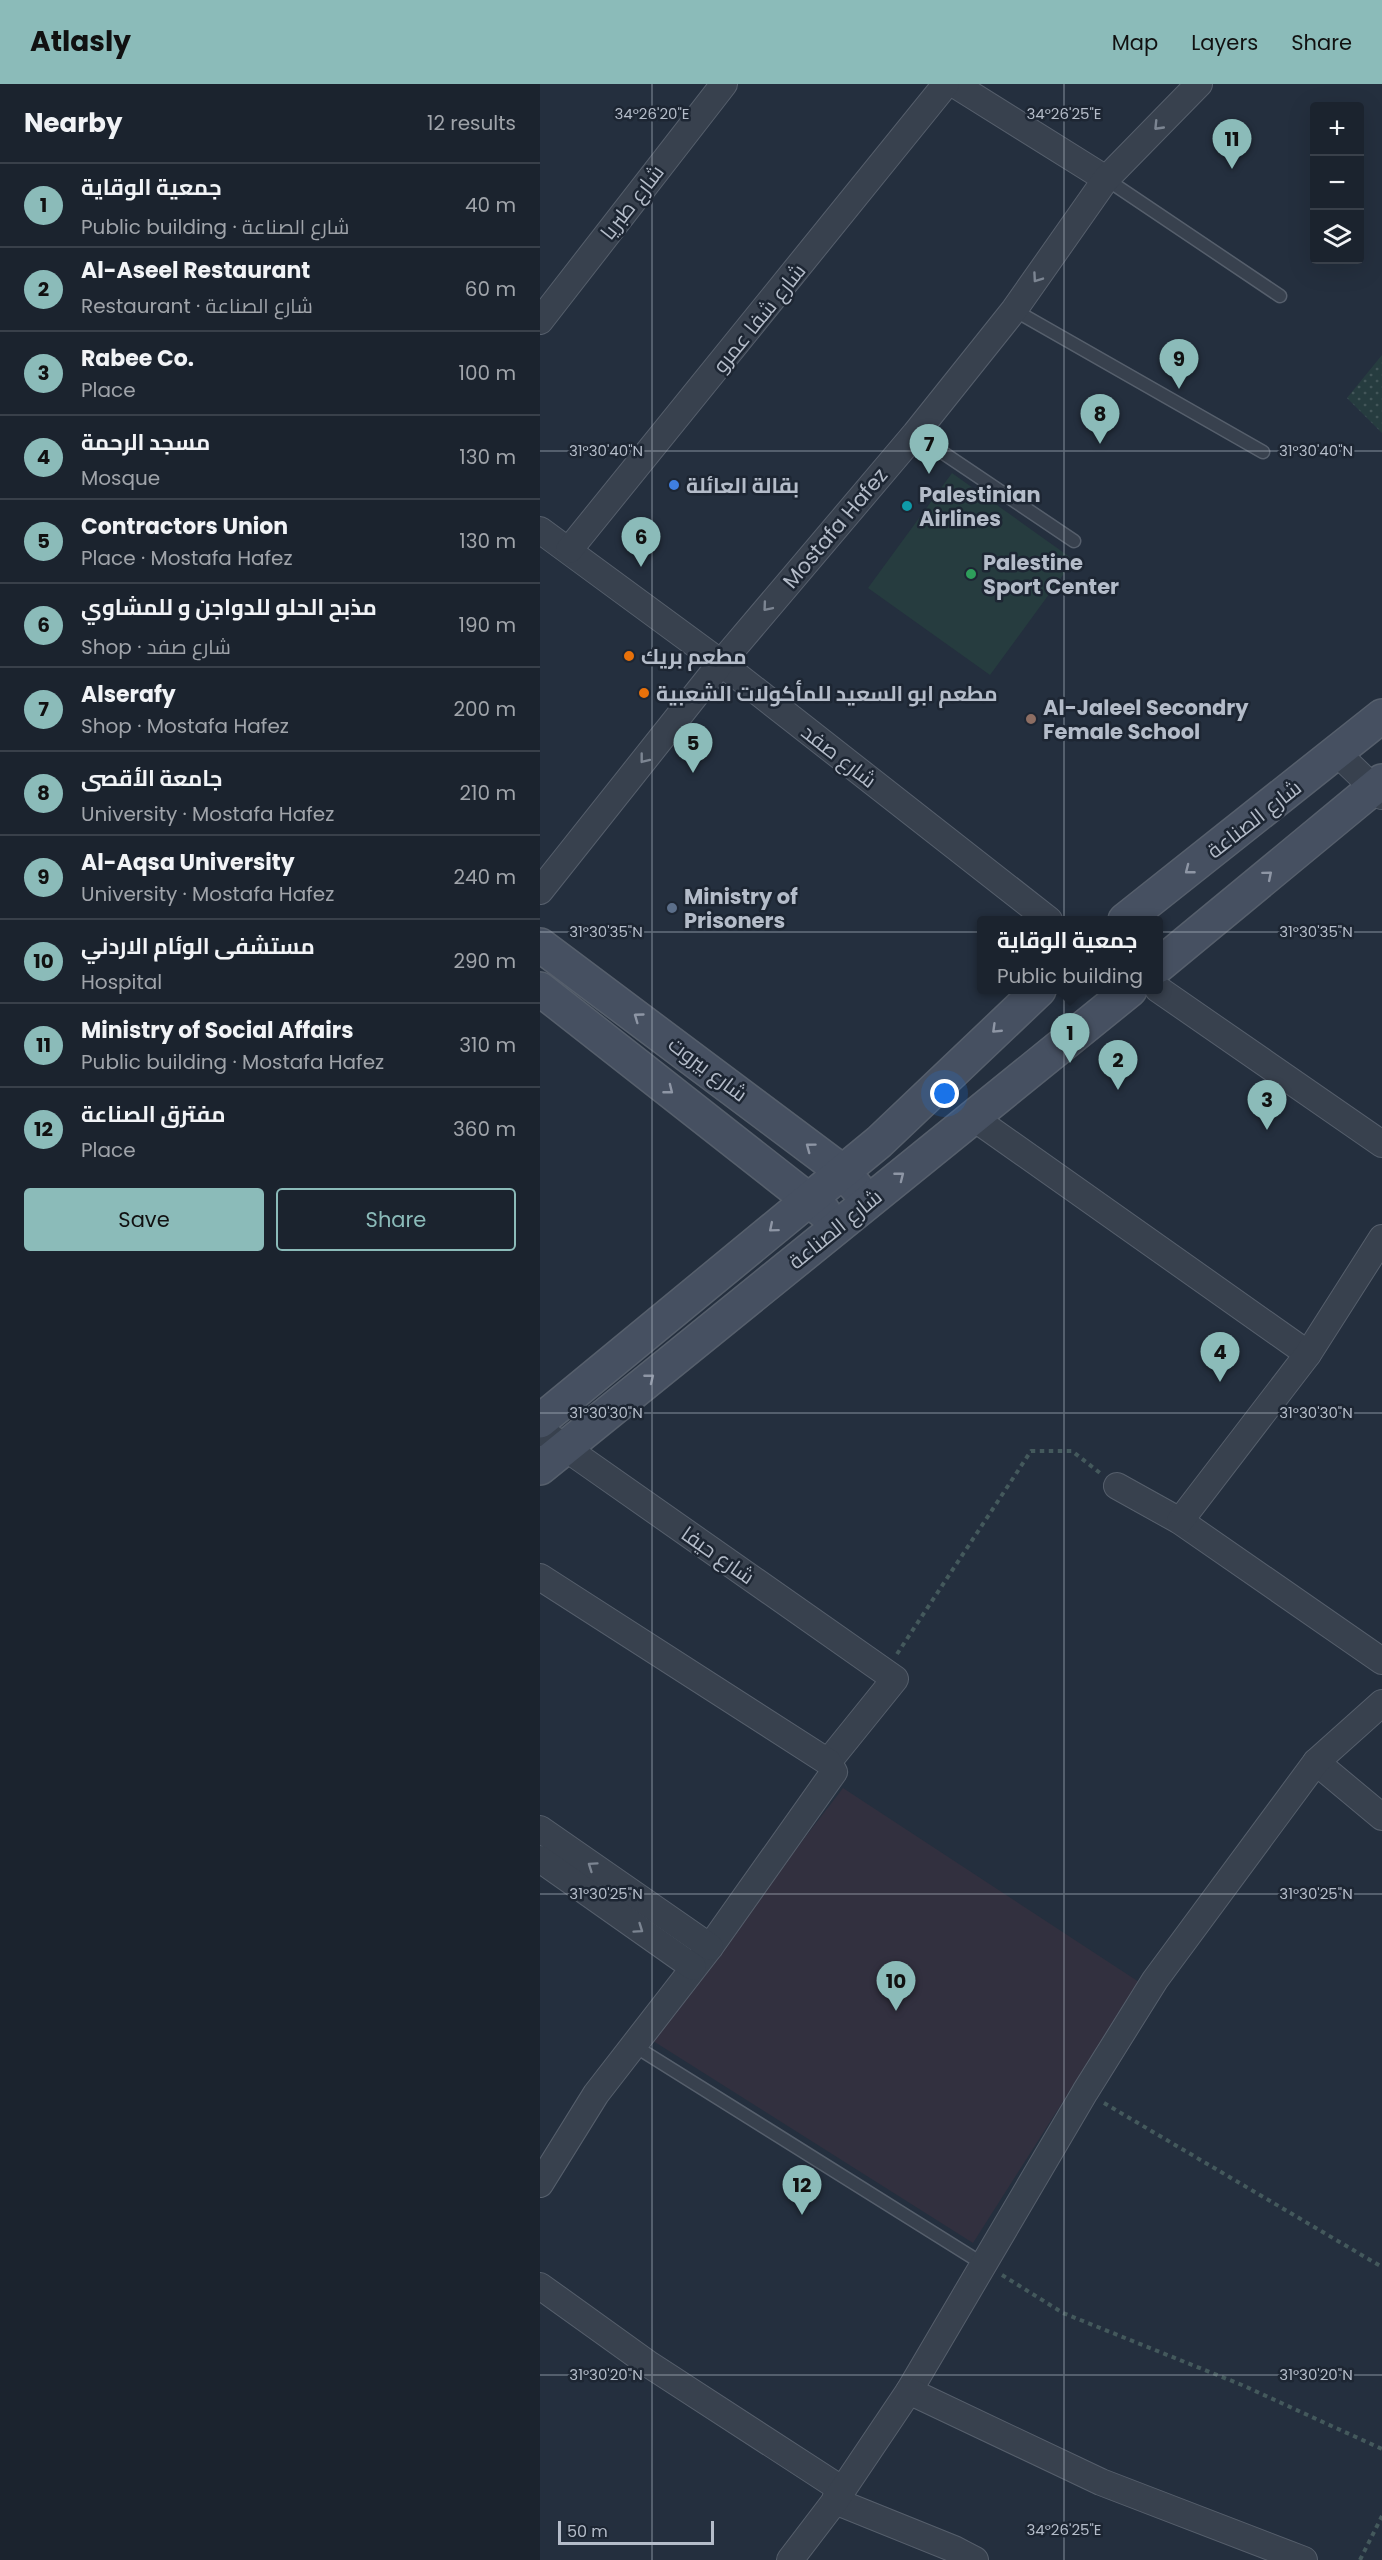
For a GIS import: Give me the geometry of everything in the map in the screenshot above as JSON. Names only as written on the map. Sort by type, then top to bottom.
[{"type":"main road","name":"شارع الصناعة","points":[[1131,916],[1382,716]]},
{"type":"main road","points":[[1163,962],[1379,788]]},
{"type":"main road","name":"شارع بيروت","points":[[540,945],[843,1172],[868,1201]]},
{"type":"main road","name":"شارع بيروت","points":[[540,989],[809,1198],[838,1224]]},
{"type":"main road","name":"شارع الصناعة","points":[[540,1421],[879,1142],[1036,994]]},
{"type":"main road","name":"شارع الصناعة","points":[[540,1468],[552,1439],[724,1320],[838,1224],[974,1118],[1125,994]]},
{"type":"street","name":"شارع طبريا","points":[[540,321],[724,84]]},
{"type":"street","name":"شارع شفا عمرو","points":[[569,550],[946,84]]},
{"type":"street","points":[[954,84],[1107,179]]},
{"type":"street","name":"Mostafa Hafez","points":[[540,891],[720,663],[915,434],[1014,310],[1107,179],[1199,84]]},
{"type":"street","name":"شارع صفد","points":[[540,530],[720,663],[1043,916]]},
{"type":"street","points":[[1337,753],[1379,788]]},
{"type":"street","points":[[1163,992],[1382,1144]]},
{"type":"street","points":[[974,1118],[1308,1354]]},
{"type":"street","points":[[1180,1521],[1308,1354],[1382,1238]]},
{"type":"street","name":"شارع حيفا","points":[[552,1439],[890,1676]]},
{"type":"street","points":[[1117,1486],[1180,1521],[1382,1661]]},
{"type":"street","points":[[540,1577],[828,1762],[834,1772],[710,1947],[632,2044],[596,2094],[540,2184]]},
{"type":"street","points":[[828,1762],[890,1676]]},
{"type":"street","points":[[790,2560],[835,2501],[909,2391],[1085,2092],[1155,1980],[1316,1762],[1382,1703]]},
{"type":"street","points":[[1316,1762],[1382,1817]]},
{"type":"street","points":[[540,1829],[710,1947]]},
{"type":"street","points":[[540,1859],[693,1967]]},
{"type":"street","points":[[540,2286],[650,2365],[838,2487],[835,2501]]},
{"type":"street","points":[[909,2391],[1101,2482],[1304,2560]]},
{"type":"street","points":[[835,2501],[954,2548],[975,2560]]},
{"type":"lane","points":[[1107,179],[1280,296]]},
{"type":"lane","points":[[1014,310],[1263,452]]},
{"type":"lane","points":[[915,434],[1074,541]]},
{"type":"lane","points":[[632,2044],[983,2264]]},
{"type":"path","points":[[890,1676],[1031,1452],[1072,1451],[1117,1486]]},
{"type":"path","points":[[1085,2092],[1382,2267]]},
{"type":"path","points":[[983,2264],[1064,2313],[1242,2385],[1382,2449]]},
{"type":"path","points":[[1360,2560],[1382,2516]]},
{"type":"shaded area","points":[[843,1788],[1139,1982],[973,2243],[650,2039]]},
{"type":"green space","points":[[1382,355],[1382,433],[1347,398]]},
{"type":"green space","name":"Palestine Sport Center","points":[[952,473],[1074,560],[990,675],[868,588]]},
{"type":"place","name":"Ministry of Social Affairs","points":[[1232,169]]},
{"type":"place","name":"Al-Aqsa University","points":[[1179,389]]},
{"type":"place","name":"جامعة الأقصى","points":[[1100,444]]},
{"type":"place","name":"Alserafy","points":[[929,474]]},
{"type":"place","name":"بقالة العائلة","points":[[674,485]]},
{"type":"place","name":"Palestinian Airlines","points":[[907,506]]},
{"type":"place","name":"مذبح الحلو للدواجن و للمشاوي","points":[[641,567]]},
{"type":"place","name":"Palestine Sport Center","points":[[971,574]]},
{"type":"place","name":"مطعم بريك","points":[[629,656]]},
{"type":"place","name":"مطعم ابو السعيد للمأكولات الشعبية","points":[[644,693]]},
{"type":"place","name":"Al-Jaleel Secondry Female School","points":[[1031,719]]},
{"type":"place","name":"Contractors Union","points":[[693,773]]},
{"type":"place","name":"Ministry of Prisoners","points":[[672,908]]},
{"type":"place","name":"جمعية الوقاية","points":[[1070,1063]]},
{"type":"place","name":"Al-Aseel Restaurant","points":[[1118,1090]]},
{"type":"place","name":"Rabee Co.","points":[[1267,1130]]},
{"type":"place","name":"مسجد الرحمة","points":[[1220,1382]]},
{"type":"place","name":"مستشفى الوئام الاردني","points":[[896,2011]]},
{"type":"place","name":"مفترق الصناعة","points":[[802,2215]]}]
